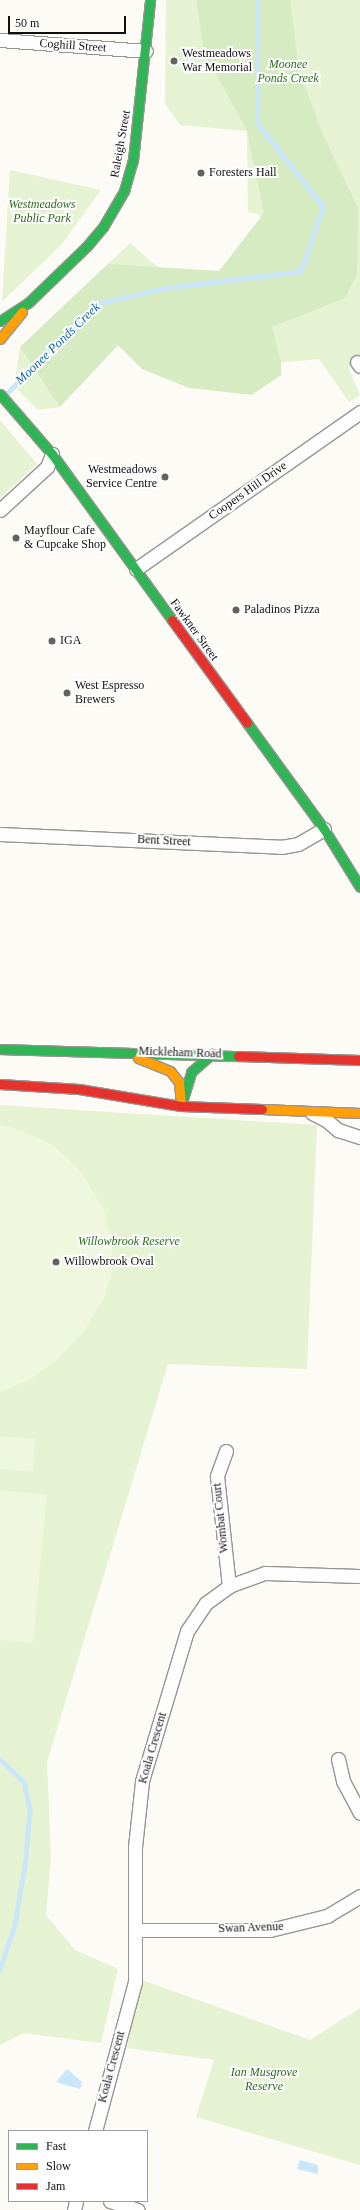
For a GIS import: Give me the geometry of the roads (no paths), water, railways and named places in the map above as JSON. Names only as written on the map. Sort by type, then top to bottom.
[{"type":"street","name":"Raleigh Street","points":[[0,339],[28,303],[103,227],[124,191],[133,160],[146,51],[150,0]]},
{"type":"street","name":"Coghill Street","points":[[0,40],[146,51]]},
{"type":"street","name":"Raleigh Street","points":[[0,321],[28,303]]},
{"type":"street","name":"Fawkner Street","points":[[0,394],[52,454],[136,569],[324,829],[360,887]]},
{"type":"street","name":"Coopers Hill Drive","points":[[136,569],[360,412]]},
{"type":"street","points":[[0,510],[48,467],[52,454]]},
{"type":"street","name":"Bent Street","points":[[0,834],[282,847],[298,844],[324,829]]},
{"type":"street","name":"Mickleham Road","points":[[0,1049],[212,1054],[360,1060]]},
{"type":"street","points":[[121,1052],[170,1071],[179,1082],[181,1106]]},
{"type":"street","points":[[181,1106],[186,1082],[191,1072],[212,1054]]},
{"type":"street","points":[[0,1084],[79,1089],[181,1106],[311,1113],[360,1113]]},
{"type":"street","points":[[311,1113],[326,1120],[338,1130],[360,1137]]},
{"type":"street","name":"Wombat Court","points":[[226,1451],[217,1476],[229,1586]]},
{"type":"street","name":"Koala Crescent","points":[[95,2130],[135,1982],[135,1847],[142,1782],[187,1631],[206,1603],[229,1586],[265,1573],[360,1576]]},
{"type":"street","points":[[338,1759],[343,1781],[360,1813]]},
{"type":"street","name":"Swan Avenue","points":[[135,1930],[270,1930],[326,1916],[360,1896]]},
{"type":"street","points":[[113,2202],[138,2210]]},
{"type":"water","points":[[67,2069],[82,2082],[80,2089],[56,2082]]},
{"type":"water","points":[[300,2160],[318,2165],[318,2174],[297,2169]]},
{"type":"waterway","name":"Moonee Ponds Creek","points":[[5,395],[99,303],[165,288],[301,271],[323,207],[257,123],[257,0]]},
{"type":"waterway","name":"Moonee Ponds Creek","points":[[0,1759],[24,1782],[30,1810],[26,1859],[15,1925],[0,1970]]},
{"type":"place","name":"Westmeadows War Memorial","points":[[174,61]]},
{"type":"place","name":"Foresters Hall","points":[[201,173]]},
{"type":"place","name":"Westmeadows Service Centre","points":[[165,477]]},
{"type":"place","name":"Mayflour Cafe & Cupcake Shop","points":[[16,538]]},
{"type":"place","name":"Paladinos Pizza","points":[[236,610]]},
{"type":"place","name":"IGA","points":[[52,641]]},
{"type":"place","name":"West Espresso Brewers","points":[[67,693]]},
{"type":"place","name":"Willowbrook Oval","points":[[56,1262]]},
{"type":"park label","name":"Westmeadows Public Park","points":[[42,212]]},
{"type":"park label","name":"Willowbrook Reserve","points":[[129,1242]]},
{"type":"park label","name":"Ian Musgrove Reserve","points":[[264,2080]]}]
